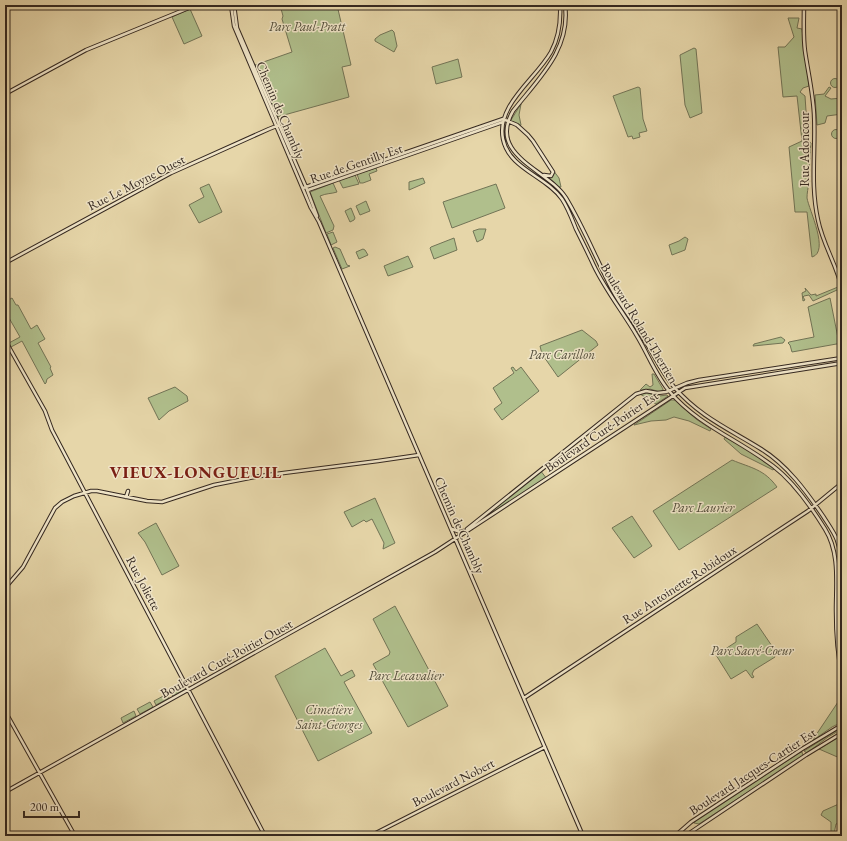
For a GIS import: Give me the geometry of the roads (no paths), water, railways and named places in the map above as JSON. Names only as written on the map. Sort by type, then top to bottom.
[{"type":"main road","points":[[5,94],[86,50],[196,5]]},
{"type":"main road","name":"Chemin de Chambly","points":[[232,5],[236,25],[261,87],[306,189],[318,222],[456,538],[583,836]]},
{"type":"main road","points":[[502,121],[512,102],[551,52],[560,29],[560,5]]},
{"type":"main road","points":[[541,175],[548,177],[552,176],[553,173],[551,168],[528,134],[517,126],[508,122],[513,111],[552,61],[559,48],[566,28],[565,5]]},
{"type":"main road","name":"Rue Adoncour","points":[[804,5],[804,46],[812,94],[814,118],[813,178],[815,201],[821,233],[842,289]]},
{"type":"main road","name":"Rue de Gentilly Est","points":[[306,189],[502,121],[508,122]]},
{"type":"main road","name":"Boulevard Roland-Therrien","points":[[502,121],[503,141],[509,156],[551,187],[563,201],[606,289],[636,334],[669,391],[685,408],[706,424],[750,450],[789,480],[825,529],[831,542],[835,558],[837,645],[842,675]]},
{"type":"main road","name":"Boulevard Roland-Therrien","points":[[508,122],[507,135],[511,148],[517,155],[559,189],[566,198],[614,293],[675,388],[711,420],[761,449],[780,464],[794,476],[816,506],[837,540],[840,557],[842,610]]},
{"type":"main road","name":"Rue Le Moyne Ouest","points":[[5,263],[171,173],[278,126]]},
{"type":"main road","name":"Chemin de Chambly","points":[[306,189],[318,222]]},
{"type":"main road","name":"Rue Joliette","points":[[5,340],[44,411],[52,430],[265,836]]},
{"type":"main road","name":"Boulevard Curé-Poirier Est","points":[[669,391],[698,380],[842,358]]},
{"type":"main road","name":"Boulevard Curé-Poirier Est","points":[[456,538],[679,392],[689,387],[842,363]]},
{"type":"main road","points":[[456,538],[636,394],[646,391],[662,393],[669,391]]},
{"type":"main road","points":[[5,588],[23,567],[55,508],[68,499],[85,492],[96,491],[152,502],[162,502],[214,485],[266,475],[378,461],[419,454]]},
{"type":"main road","name":"Rue Antoinette-Robidoux","points":[[524,698],[816,506],[842,483]]},
{"type":"main road","points":[[126,497],[128,491]]},
{"type":"main road","points":[[451,529],[460,532],[465,531]]},
{"type":"main road","name":"Boulevard Curé-Poirier Ouest","points":[[5,792],[435,552],[456,538]]},
{"type":"main road","points":[[836,588],[842,588]]},
{"type":"main road","points":[[5,711],[75,836]]},
{"type":"main road","name":"Boulevard Jacques-Cartier Est","points":[[675,836],[691,822],[842,725]]},
{"type":"main road","name":"Boulevard Jacques-Cartier Est","points":[[685,836],[810,752],[842,733]]},
{"type":"main road","name":"Boulevard Nobert","points":[[370,836],[545,747]]},
{"type":"district","name":"VIEUX-LONGUEUIL","points":[[196,472]]},
{"type":"park label","name":"Parc Paul-Pratt","points":[[307,26]]},
{"type":"park label","name":"Parc Carillon","points":[[562,354]]},
{"type":"park label","name":"Parc Laurier","points":[[703,507]]},
{"type":"park label","name":"Parc Sacré-Coeur","points":[[752,650]]},
{"type":"park label","name":"Parc Lecavalier","points":[[406,675]]},
{"type":"park label","name":"Cimetière Saint-Georges","points":[[329,716]]}]
